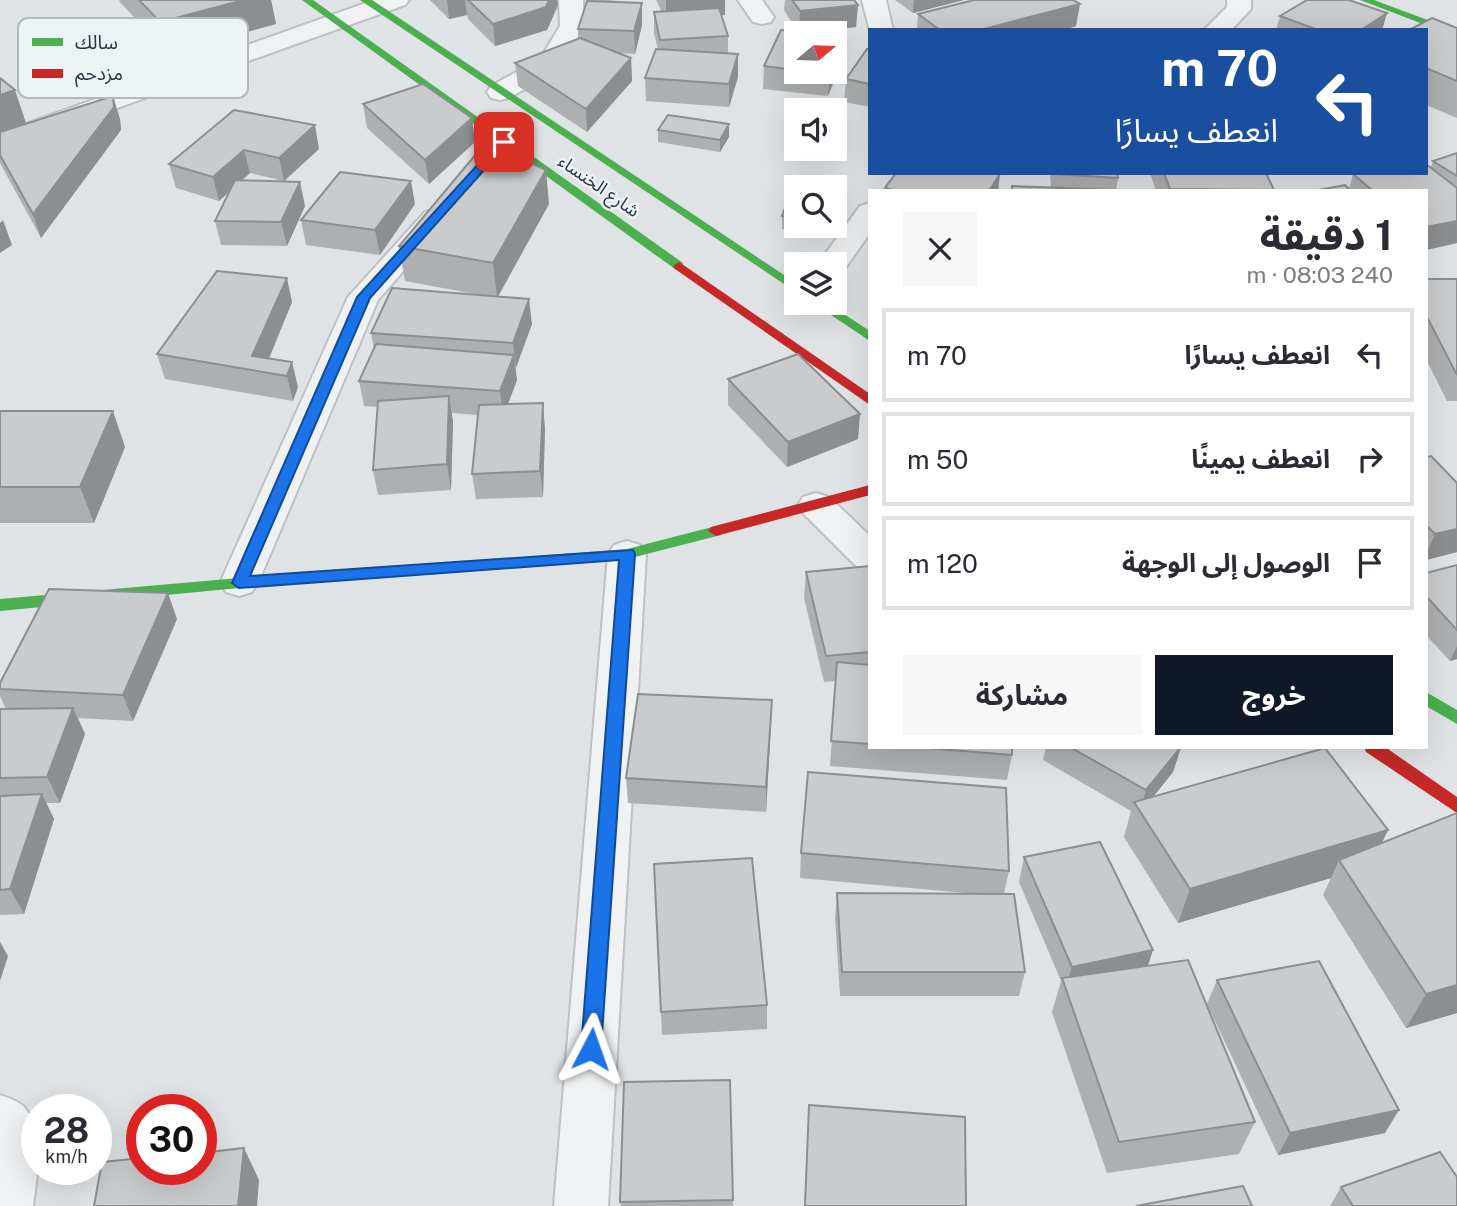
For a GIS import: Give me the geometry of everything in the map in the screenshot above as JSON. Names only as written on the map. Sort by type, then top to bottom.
[{"type":"street","name":"شارع الخنساء","points":[[307,0],[339,23],[494,152],[868,400]]},
{"type":"street","points":[[500,92],[550,64],[572,26],[571,0]]},
{"type":"street","points":[[874,0],[881,28]]},
{"type":"street","points":[[1218,28],[1239,9],[1239,0]]},
{"type":"street","points":[[1365,0],[1457,34]]},
{"type":"street","name":"شارع الخنساء","points":[[379,3],[500,92],[784,280]]},
{"type":"street","points":[[248,55],[339,23],[379,3]]},
{"type":"street","points":[[0,142],[125,98]]},
{"type":"street","points":[[239,583],[364,297],[457,194]]},
{"type":"street","points":[[842,252],[868,215]]},
{"type":"street","points":[[836,315],[868,336]]},
{"type":"street","points":[[0,605],[239,583],[627,554],[868,491]]},
{"type":"street","points":[[816,505],[868,556]]},
{"type":"street","points":[[581,1206],[627,554]]},
{"type":"street","points":[[1428,699],[1457,718]]},
{"type":"street","points":[[1375,749],[1457,806]]},
{"type":"street","points":[[0,1119],[11,1130],[13,1142],[6,1206]]},
{"type":"building","points":[[139,0],[244,0],[175,18],[156,18]]},
{"type":"building","points":[[468,0],[549,0],[546,7],[493,24]]},
{"type":"building","points":[[792,0],[854,0],[858,5],[800,11]]},
{"type":"building","points":[[974,0],[1073,0],[1080,4],[988,28],[937,28],[918,14]]},
{"type":"building","points":[[1307,0],[1349,0],[1387,13],[1364,28],[1313,28],[1280,16]]},
{"type":"building","points":[[587,1],[642,3],[634,31],[578,29]]},
{"type":"building","points":[[719,8],[728,36],[660,40],[654,12]]},
{"type":"building","points":[[1432,18],[1457,28],[1457,81],[1428,69],[1428,28],[1413,28]]},
{"type":"building","points":[[781,30],[784,30],[784,68],[764,66]]},
{"type":"building","points":[[580,38],[631,58],[586,109],[515,63]]},
{"type":"building","points":[[656,49],[738,54],[729,84],[645,78]]},
{"type":"building","points":[[867,49],[868,49],[868,84],[847,79]]},
{"type":"building","points":[[0,78],[15,90],[0,95]]},
{"type":"building","points":[[423,84],[472,118],[425,160],[363,104]]},
{"type":"building","points":[[113,98],[114,107],[33,214],[0,155],[0,132]]},
{"type":"building","points":[[234,110],[315,125],[279,158],[244,150],[213,177],[169,164]]},
{"type":"building","points":[[668,115],[729,124],[720,140],[658,130]]},
{"type":"building","points":[[482,147],[516,156],[546,170],[493,263],[399,246]]},
{"type":"building","points":[[1457,153],[1457,176],[1433,161]]},
{"type":"building","points":[[1428,166],[1457,188],[1457,221],[1428,227],[1428,189],[1371,189],[1354,175],[1428,175]]},
{"type":"building","points":[[340,172],[411,181],[375,230],[301,220]]},
{"type":"building","points":[[895,175],[999,175],[990,189],[885,188]]},
{"type":"building","points":[[1072,175],[1117,175],[1118,178]]},
{"type":"building","points":[[1165,175],[1267,175],[1274,189],[1170,189]]},
{"type":"building","points":[[235,180],[300,182],[281,222],[215,221]]},
{"type":"building","points":[[1345,185],[1349,189],[1324,189]]},
{"type":"building","points":[[1012,186],[1089,189],[1012,189]]},
{"type":"building","points":[[217,271],[287,278],[252,356],[292,362],[287,376],[157,354]]},
{"type":"building","points":[[1428,279],[1457,279],[1457,375],[1428,319]]},
{"type":"building","points":[[392,288],[529,299],[513,343],[371,333]]},
{"type":"building","points":[[376,344],[514,355],[500,391],[359,381]]},
{"type":"building","points":[[798,354],[860,414],[788,442],[728,379]]},
{"type":"building","points":[[449,396],[447,464],[373,470],[378,401]]},
{"type":"building","points":[[543,403],[540,471],[472,474],[479,405]]},
{"type":"building","points":[[0,411],[113,411],[80,487],[0,487]]},
{"type":"building","points":[[1431,456],[1457,483],[1457,529],[1435,534],[1428,527],[1428,457]]},
{"type":"building","points":[[1457,565],[1457,630],[1428,598],[1428,572]]},
{"type":"building","points":[[868,566],[868,652],[826,656],[806,572]]},
{"type":"building","points":[[49,589],[168,593],[123,695],[0,689],[0,683]]},
{"type":"building","points":[[837,662],[868,665],[868,744],[831,741]]},
{"type":"building","points":[[638,694],[772,700],[766,787],[626,778]]},
{"type":"building","points":[[73,708],[47,777],[0,778],[0,709]]},
{"type":"building","points":[[938,749],[1012,749],[1012,755]]},
{"type":"building","points":[[1074,749],[1179,749],[1146,790]]},
{"type":"building","points":[[1326,749],[1388,830],[1190,889],[1134,802]]},
{"type":"building","points":[[808,772],[1006,788],[1009,871],[801,853]]},
{"type":"building","points":[[42,794],[10,889],[0,890],[0,796]]},
{"type":"building","points":[[1457,813],[1457,985],[1426,994],[1339,860]]},
{"type":"building","points":[[1100,842],[1153,950],[1072,967],[1024,857]]},
{"type":"building","points":[[752,858],[767,1005],[661,1012],[654,864]]},
{"type":"building","points":[[837,893],[1014,894],[1025,972],[842,972]]},
{"type":"building","points":[[1188,960],[1255,1122],[1119,1142],[1062,978]]},
{"type":"building","points":[[1319,961],[1399,1110],[1290,1133],[1217,980]]},
{"type":"building","points":[[730,1080],[733,1200],[620,1202],[624,1082]]},
{"type":"building","points":[[809,1105],[965,1117],[966,1206],[805,1206]]},
{"type":"building","points":[[244,1148],[238,1206],[94,1206],[98,1185],[112,1185],[112,1161],[126,1160],[126,1185],[217,1185],[217,1151]]},
{"type":"building","points":[[1440,1152],[1457,1177],[1457,1206],[1353,1206],[1341,1187]]},
{"type":"building","points":[[1243,1186],[1252,1206],[1136,1206]]},
{"type":"traffic: fast","points":[[307,0],[679,266]]},
{"type":"traffic: fast","points":[[365,0],[784,280]]},
{"type":"traffic: fast","points":[[1365,0],[1457,34]]},
{"type":"traffic: fast","points":[[837,315],[868,336]]},
{"type":"traffic: fast","points":[[0,605],[239,583],[627,554],[716,531]]},
{"type":"traffic: fast","points":[[1428,699],[1457,718]]},
{"type":"traffic: jam","points":[[679,266],[868,400]]},
{"type":"traffic: jam","points":[[716,531],[868,491]]},
{"type":"traffic: jam","points":[[1375,749],[1457,806]]},
{"type":"route","points":[[504,142],[364,297],[239,583],[627,554],[591,1049]]}]
